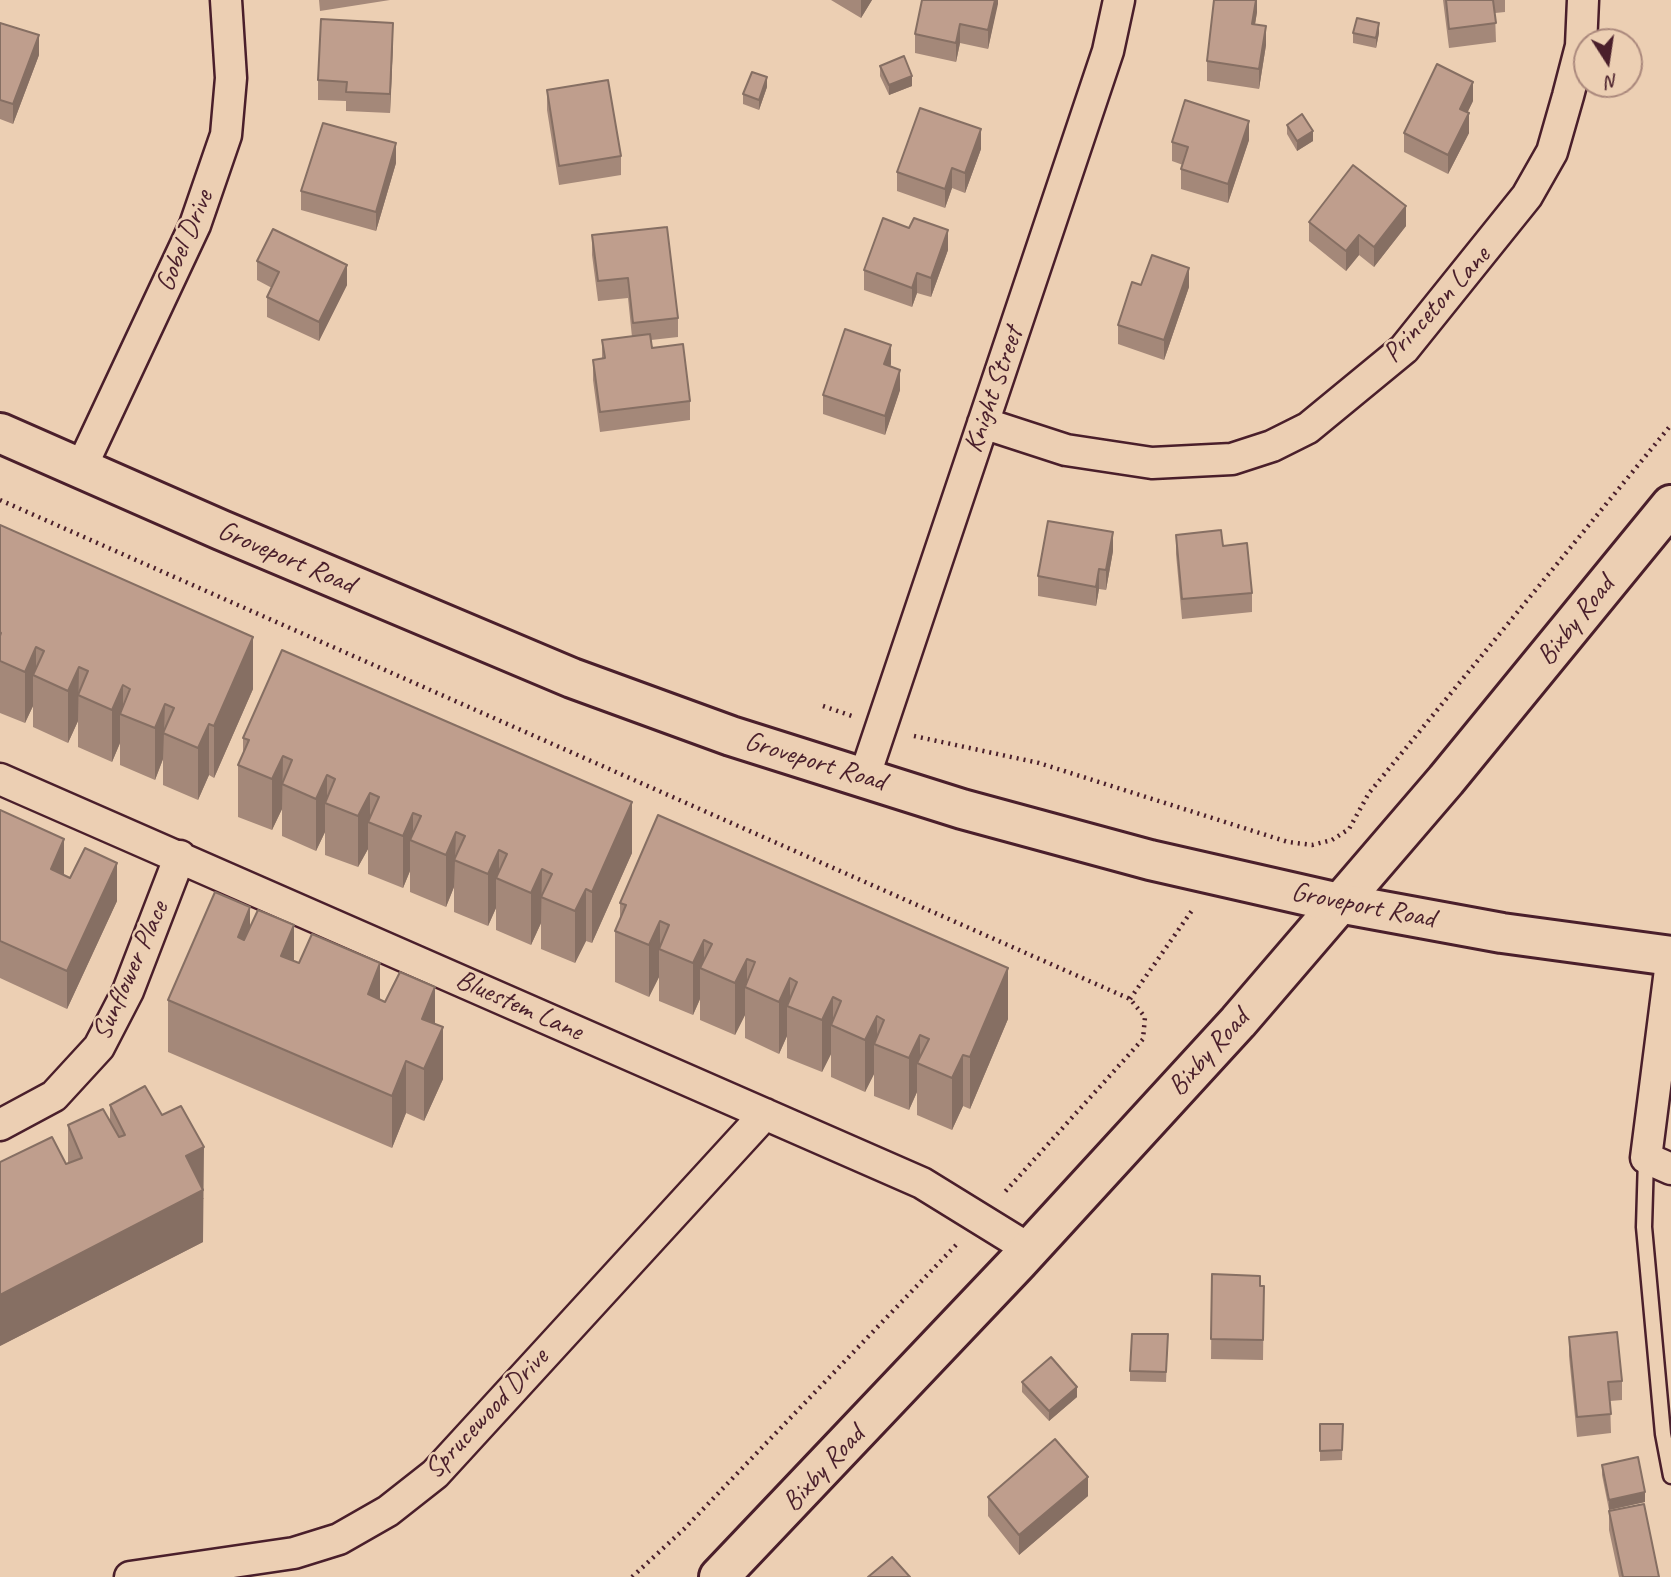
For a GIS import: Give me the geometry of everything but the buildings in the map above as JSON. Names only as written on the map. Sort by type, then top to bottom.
[{"type":"main road","name":"Groveport Road","points":[[0,433],[572,678],[731,736],[962,809],[1212,874],[1339,903],[1502,933],[1671,956]]},
{"type":"main road","name":"Bixby Road","points":[[719,1577],[1029,1249],[1238,1021],[1446,780],[1671,505]]},
{"type":"street","name":"Gobel Drive","points":[[81,468],[195,225],[226,135],[231,78],[226,0]]},
{"type":"street","name":"Knight Street","points":[[864,778],[1108,51],[1119,0]]},
{"type":"street","name":"Princeton Lane","points":[[983,423],[1066,450],[1164,463],[1232,459],[1272,446],[1308,428],[1404,349],[1527,196],[1552,152],[1581,46],[1583,0]]},
{"type":"street","name":"Bluestem Lane","points":[[0,779],[922,1183],[1029,1249]]},
{"type":"street","name":"Sunflower Place","points":[[0,1125],[54,1096],[99,1048],[128,991],[180,856]]},
{"type":"street","points":[[1658,1163],[1671,962]]},
{"type":"street","name":"Sprucewood Drive","points":[[130,1577],[294,1553],[339,1539],[388,1511],[435,1474],[765,1115]]},
{"type":"lane","points":[[1658,1163],[1644,1227],[1663,1434],[1671,1476]]},
{"type":"path","points":[[823,706],[881,727],[946,744],[1039,763],[1233,827],[1288,842],[1312,845],[1332,840],[1349,829],[1369,793],[1671,425]]},
{"type":"path","points":[[0,500],[1130,999],[1145,1017],[1143,1039],[1134,1052],[980,1219],[684,1529],[632,1577]]},
{"type":"path","points":[[1130,999],[1191,912],[1228,848],[1233,827]]}]
